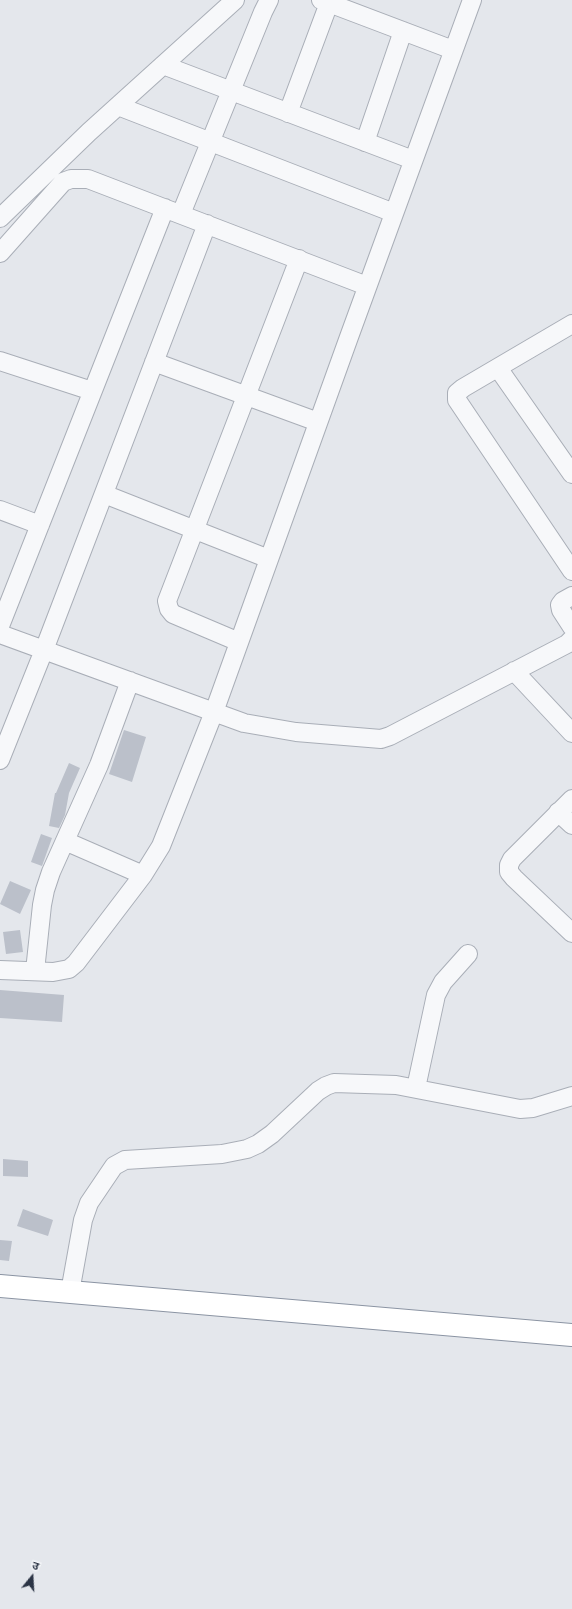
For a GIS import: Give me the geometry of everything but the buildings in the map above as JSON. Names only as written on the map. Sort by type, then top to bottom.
[{"type":"highway","points":[[0,1286],[572,1335]]},
{"type":"street","points":[[0,218],[118,106],[235,0]]},
{"type":"street","points":[[0,626],[92,391],[173,211],[210,143],[269,0]]},
{"type":"street","points":[[0,970],[62,971],[69,969],[76,963],[143,875],[161,846],[214,712],[367,286],[472,0]]},
{"type":"street","points":[[288,113],[325,2],[454,50]]},
{"type":"street","points":[[365,142],[403,31]]},
{"type":"street","points":[[163,65],[413,160]]},
{"type":"street","points":[[118,106],[210,143],[394,213]]},
{"type":"street","points":[[0,253],[63,182],[71,179],[88,179],[367,286]]},
{"type":"street","points":[[0,760],[44,650],[207,224]]},
{"type":"street","points":[[239,642],[173,614],[169,609],[168,597],[299,259]]},
{"type":"street","points":[[572,324],[460,390],[457,400],[572,571]]},
{"type":"street","points":[[0,361],[92,391]]},
{"type":"street","points":[[154,362],[318,422]]},
{"type":"street","points":[[498,368],[572,474]]},
{"type":"street","points":[[104,494],[269,559]]},
{"type":"street","points":[[0,510],[40,525]]},
{"type":"street","points":[[572,596],[563,601],[560,605],[561,610],[572,627]]},
{"type":"street","points":[[0,634],[244,723],[260,727],[296,732],[381,739],[390,736],[514,671],[570,645]]},
{"type":"street","points":[[514,671],[572,733]]},
{"type":"street","points":[[36,971],[45,890],[51,872],[99,765],[130,681]]},
{"type":"street","points":[[572,798],[512,859],[509,865],[509,872],[514,878],[572,933]]},
{"type":"street","points":[[558,812],[572,825]]},
{"type":"street","points":[[65,841],[143,875]]},
{"type":"street","points":[[416,1088],[436,995],[443,982],[468,954]]},
{"type":"street","points":[[70,1292],[85,1212],[94,1195],[114,1166],[119,1162],[134,1159],[222,1154],[247,1149],[258,1144],[272,1134],[318,1091],[334,1083],[396,1085],[520,1109],[533,1108],[572,1096]]}]
